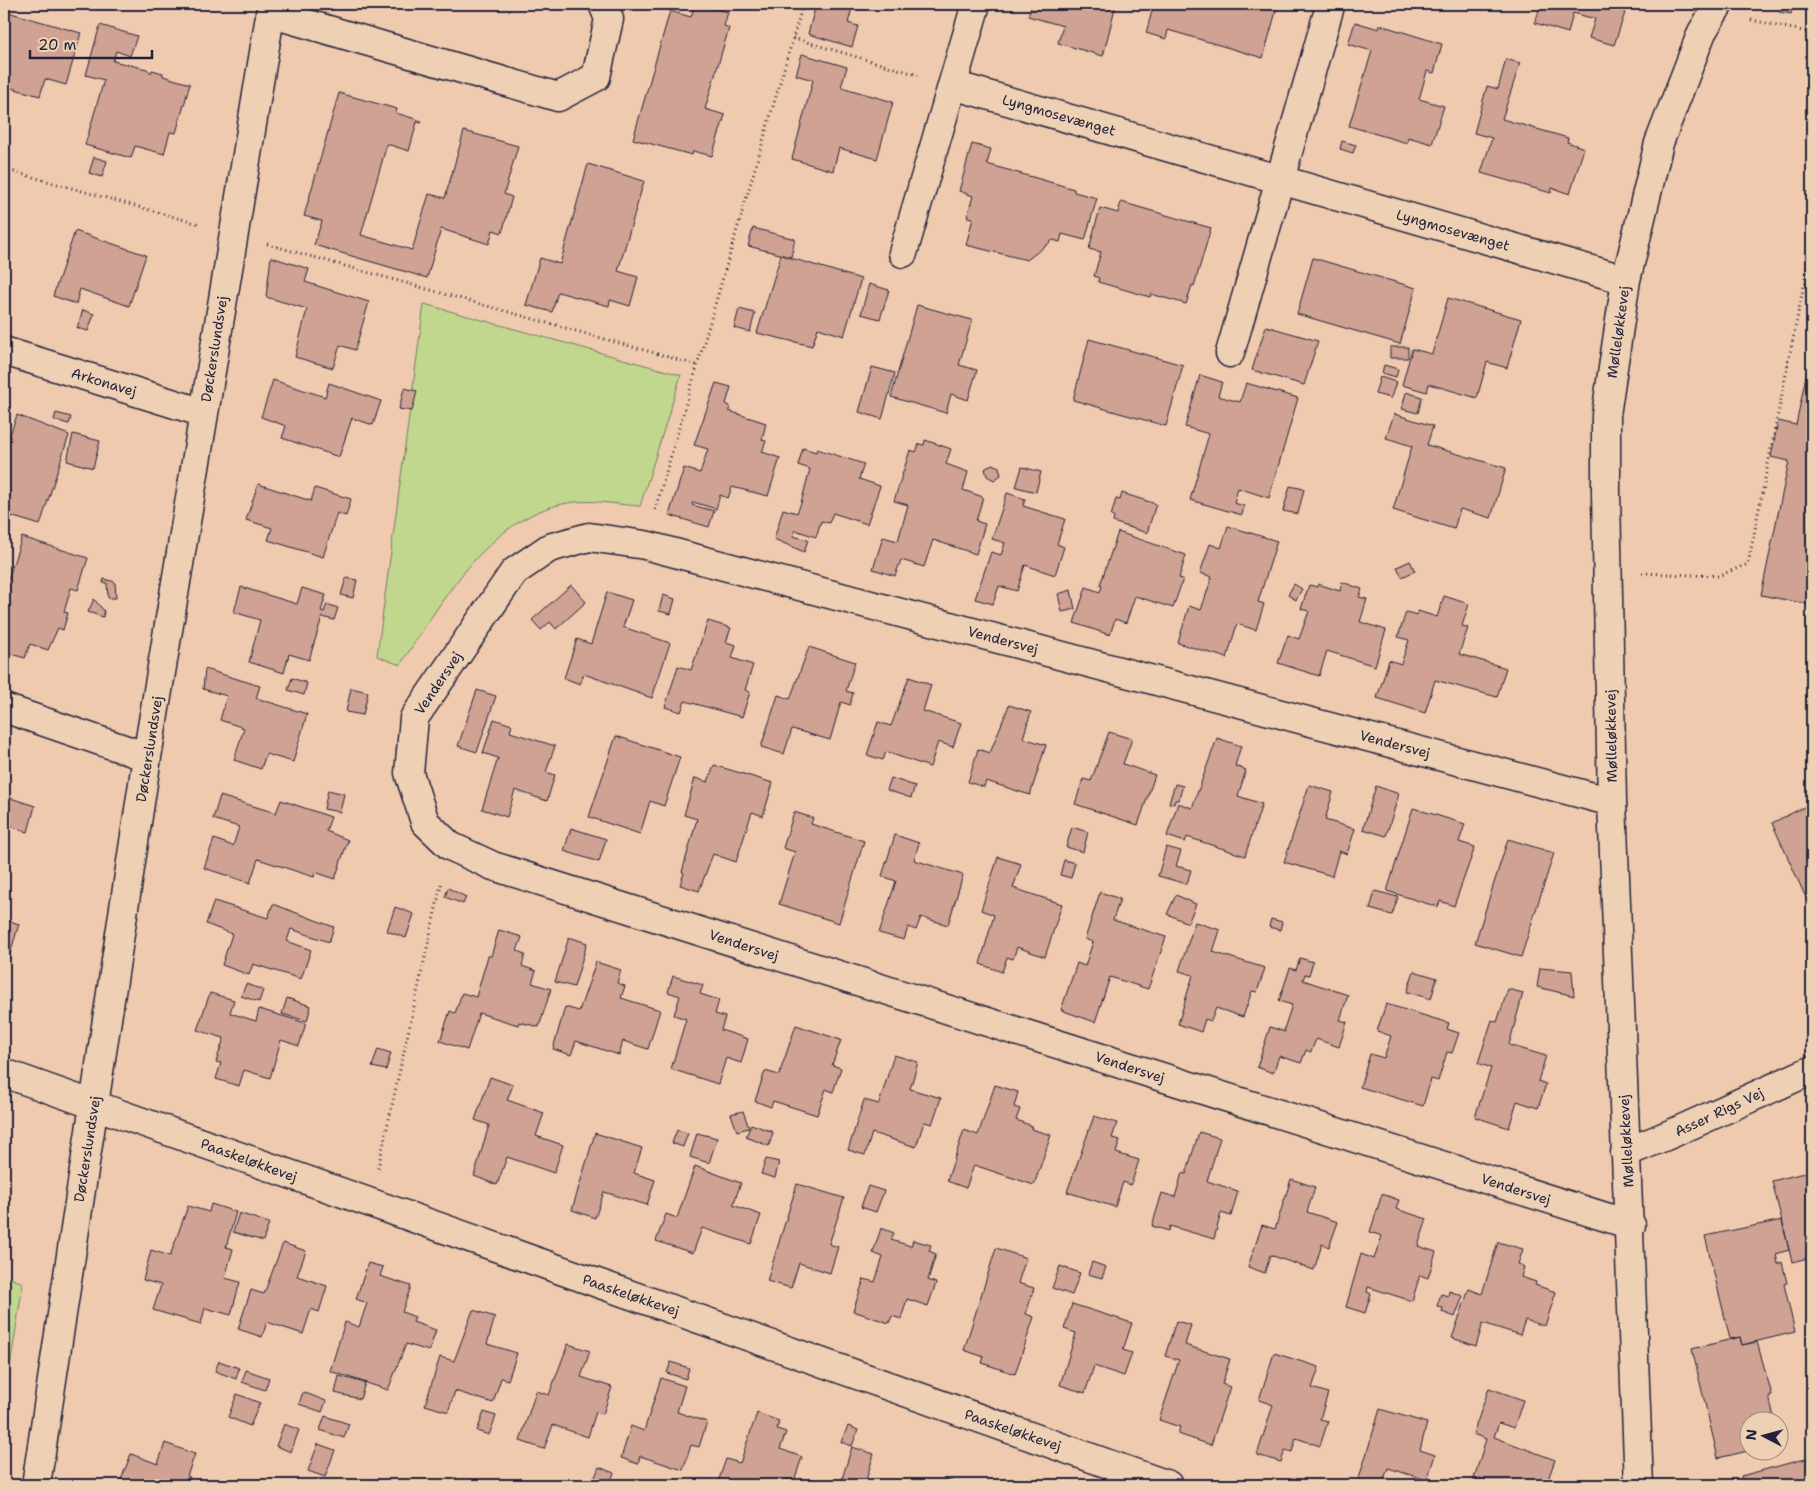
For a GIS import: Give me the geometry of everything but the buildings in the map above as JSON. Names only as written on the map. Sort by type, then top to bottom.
[{"type":"street","name":"Døckerslundsvej","points":[[36,1485],[147,757],[271,9],[558,97],[596,77],[609,19],[603,4]]},
{"type":"street","points":[[904,253],[976,4]]},
{"type":"street","points":[[1230,353],[1330,6]]},
{"type":"street","name":"Mølleløkkevej","points":[[1639,1485],[1631,1225],[1625,1152],[1612,802],[1606,415],[1626,280],[1659,143],[1702,32],[1716,8]]},
{"type":"street","name":"Lyngmosevænget","points":[[953,85],[1626,280]]},
{"type":"street","name":"Arkonavej","points":[[4,351],[204,413]]},
{"type":"street","name":"Vendersvej","points":[[1612,802],[645,544],[589,538],[549,548],[514,572],[414,718],[409,773],[425,822],[450,846],[493,866],[1631,1225]]},
{"type":"street","points":[[4,708],[147,757]]},
{"type":"street","name":"Asser Rigs Vej","points":[[1625,1152],[1673,1133],[1812,1070]]},
{"type":"street","name":"Paaskeløkkevej","points":[[4,1073],[1168,1485]]},
{"type":"path","points":[[645,544],[802,4]]},
{"type":"path","points":[[1716,8],[1812,33]]},
{"type":"path","points":[[792,38],[953,85]]},
{"type":"path","points":[[4,169],[697,366]]},
{"type":"path","points":[[1608,571],[1718,576],[1748,564],[1812,244]]},
{"type":"path","points":[[370,1203],[450,846]]},
{"type":"green space","points":[[424,304],[681,375],[640,506],[600,502],[575,502],[545,509],[518,522],[494,541],[472,563],[433,614],[400,665],[377,656]]},
{"type":"green space","points":[[4,1276],[23,1283],[4,1406]]}]
